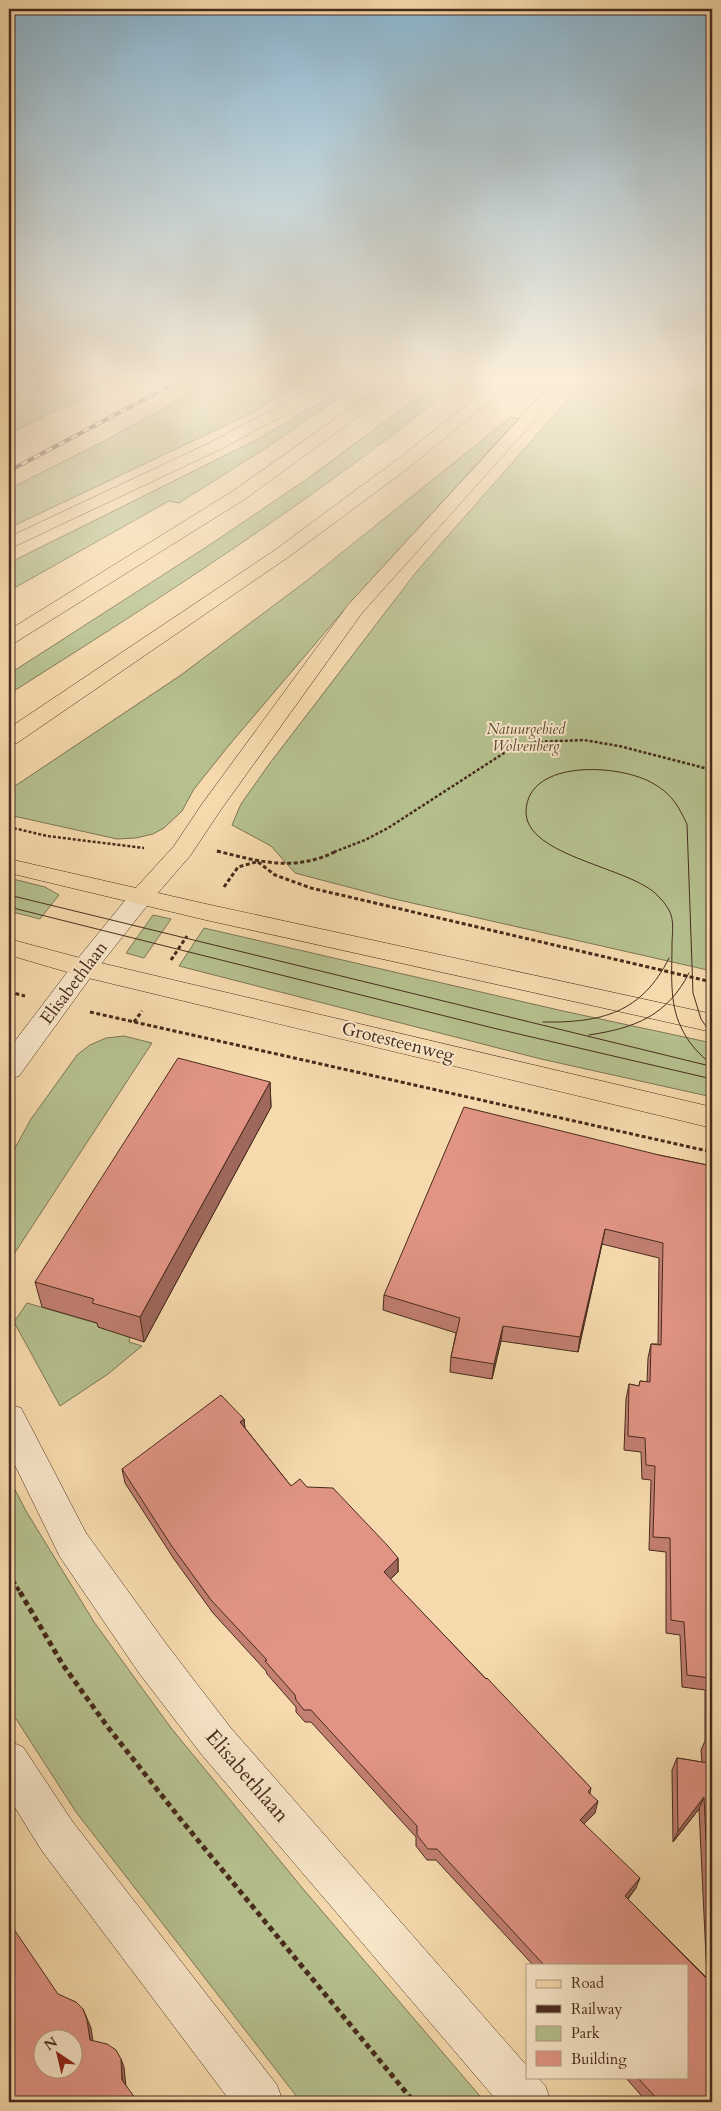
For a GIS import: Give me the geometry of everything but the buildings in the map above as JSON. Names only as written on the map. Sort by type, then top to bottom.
[{"type":"main road","points":[[9,544],[148,479]]},
{"type":"main road","points":[[9,638],[239,495],[262,479]]},
{"type":"main road","points":[[9,738],[281,554],[383,479]]},
{"type":"main road","points":[[141,897],[182,851],[210,809],[355,609],[474,479]]},
{"type":"main road","points":[[9,866],[206,912],[712,1023]]},
{"type":"main road","name":"Elisabethlaan","points":[[9,1069],[84,968],[141,897]]},
{"type":"main road","name":"Grotesteenweg","points":[[9,947],[84,968],[712,1118]]},
{"type":"main road","name":"Elisabethlaan","points":[[9,1419],[74,1545],[153,1659],[216,1740],[528,2102]]},
{"type":"main road","points":[[9,1760],[57,1836],[260,2102]]},
{"type":"path","points":[[206,912],[238,867],[257,861],[284,864],[318,860],[344,847],[366,840],[388,828],[504,753],[535,742],[584,740],[619,746],[712,770]]},
{"type":"path","points":[[9,827],[47,836]]},
{"type":"path","points":[[257,861],[275,874],[311,888],[712,982]]},
{"type":"path","points":[[9,998],[12,993]]},
{"type":"path","points":[[134,1022],[712,1152]]},
{"type":"path","points":[[9,1574],[63,1665],[107,1726],[182,1822],[414,2102]]},
{"type":"green space","points":[[30,479],[114,479],[9,528],[9,489]]},
{"type":"green space","points":[[179,479],[218,479],[179,503],[169,501],[9,591],[9,563]]},
{"type":"green space","points":[[307,479],[333,479],[183,582],[9,694],[9,674],[211,544]]},
{"type":"green space","points":[[434,479],[464,479],[350,603],[230,744],[194,789],[182,811],[164,828],[153,834],[136,838],[117,839],[9,815],[9,790],[181,675],[309,579]]},
{"type":"green space","name":"Natuurgebied Wolvenberg","points":[[498,479],[712,479],[712,971],[390,898],[295,873],[271,846],[232,825],[241,804],[270,763],[417,571]]},
{"type":"green space","points":[[9,878],[45,887],[59,895],[40,919],[9,911]]},
{"type":"green space","points":[[153,915],[171,919],[144,958],[126,953]]},
{"type":"green space","points":[[204,928],[563,1011],[712,1043],[712,1097],[541,1059],[179,966]]},
{"type":"green space","points":[[124,1036],[152,1043],[12,1257],[9,1257],[9,1165],[15,1148],[31,1119],[77,1055],[90,1045],[106,1038]]},
{"type":"green space","points":[[27,1303],[99,1324],[98,1327],[130,1337],[129,1342],[142,1346],[108,1374],[60,1406],[14,1322]]},
{"type":"green space","points":[[9,1478],[26,1511],[94,1622],[171,1728],[304,1890],[485,2102],[301,2102],[76,1812],[9,1708]]},
{"type":"tram line","points":[[673,997],[672,922],[671,915],[664,902],[645,886],[582,860],[543,840],[530,827],[526,811],[531,794],[542,782],[559,774],[579,770],[621,772],[654,784],[666,792],[678,806],[687,824],[693,993],[701,1019],[712,1035]]},
{"type":"tram line","points":[[9,895],[710,1066]]},
{"type":"tram line","points":[[9,907],[493,1028],[712,1079]]},
{"type":"tram line","points":[[543,1022],[583,1020],[601,1017],[618,1011],[633,1003],[646,991],[658,977],[669,958]]},
{"type":"tram line","points":[[673,997],[689,973]]},
{"type":"tram line","points":[[589,1035],[635,1024],[660,1010],[673,997]]},
{"type":"tram line","points":[[673,997],[677,1018],[684,1033],[690,1043],[712,1065]]}]
